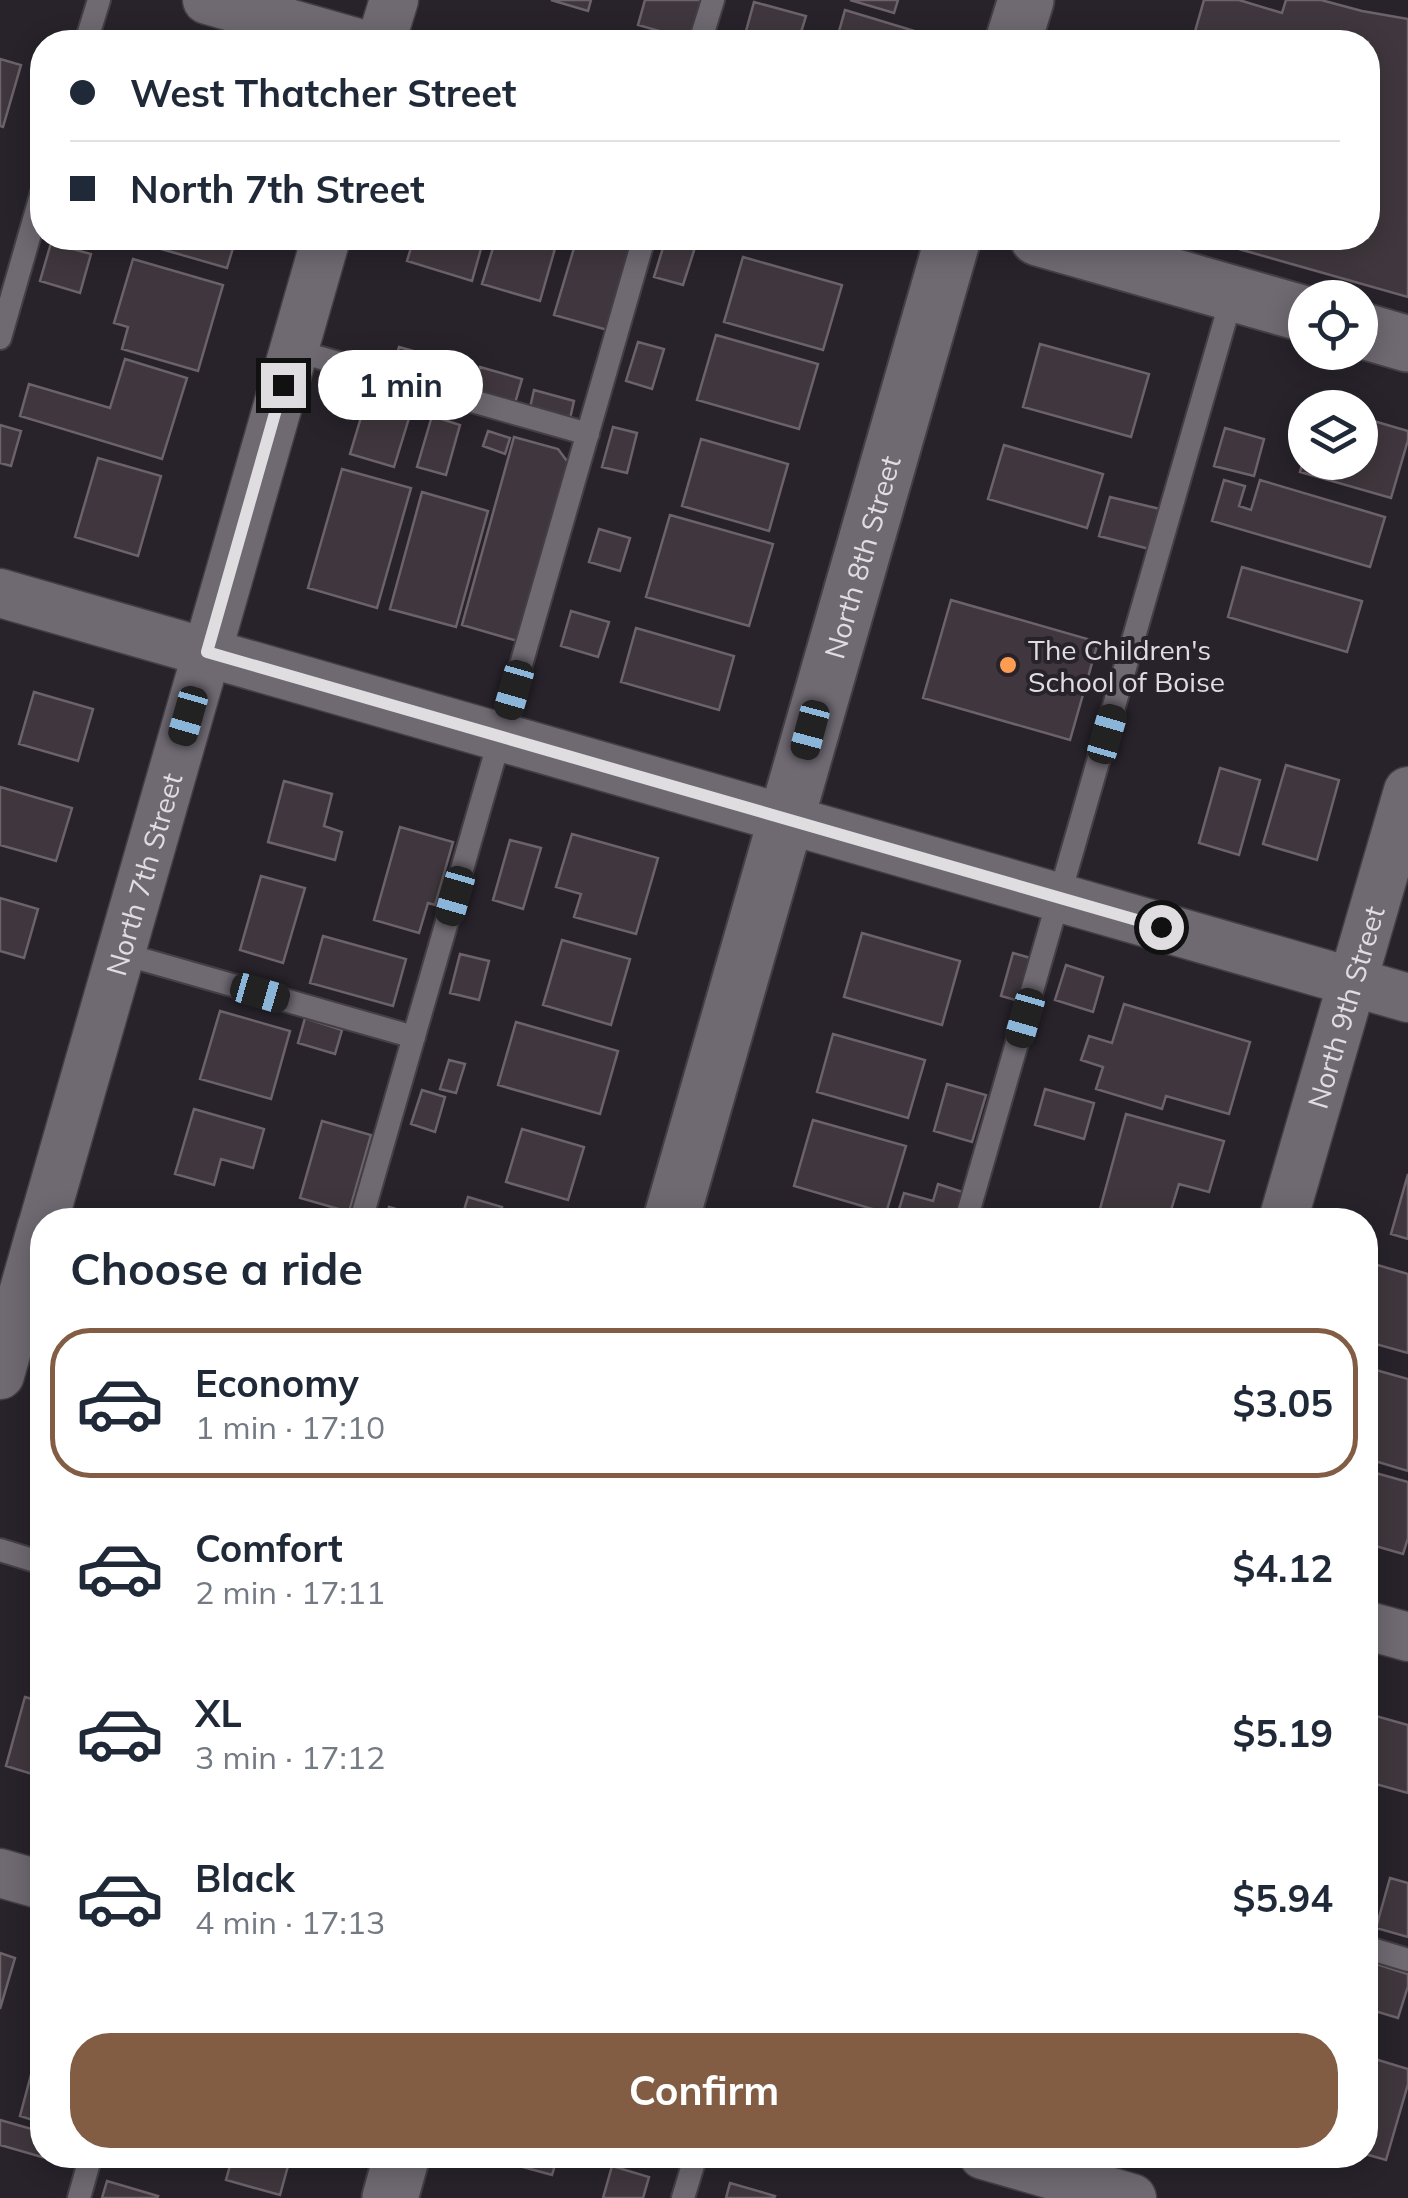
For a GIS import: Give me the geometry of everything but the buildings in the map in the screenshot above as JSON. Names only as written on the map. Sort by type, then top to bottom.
[{"type":"street","points":[[207,0],[313,30]]},
{"type":"street","points":[[385,30],[394,0]]},
{"type":"street","points":[[1017,30],[1026,0]]},
{"type":"street","name":"North 7th Street","points":[[41,1208],[120,953],[323,250]]},
{"type":"street","name":"North 8th Street","points":[[674,1208],[949,250]]},
{"type":"street","points":[[1080,250],[1288,309]]},
{"type":"street","points":[[1378,335],[1408,344]]},
{"type":"street","points":[[0,593],[1408,998]]},
{"type":"street","name":"North 9th Street","points":[[1287,1208],[1408,790]]},
{"type":"street","name":"North 7th Street","points":[[0,1375],[30,1246]]},
{"type":"street","points":[[1378,1629],[1408,1637]]},
{"type":"street","points":[[0,1873],[30,1882]]},
{"type":"street","points":[[390,2198],[398,2168]]},
{"type":"street","points":[[1001,2168],[1132,2198]]},
{"type":"lane","points":[[90,30],[99,0]]},
{"type":"lane","points":[[703,30],[712,0]]},
{"type":"lane","points":[[0,338],[30,234]]},
{"type":"lane","points":[[364,1208],[641,250]]},
{"type":"lane","points":[[970,1208],[1233,294]]},
{"type":"lane","points":[[294,350],[588,434]]},
{"type":"lane","points":[[120,953],[414,1038]]},
{"type":"lane","points":[[0,1550],[30,1559]]},
{"type":"lane","points":[[1378,1951],[1408,1960]]},
{"type":"lane","points":[[79,2198],[87,2168]]},
{"type":"lane","points":[[683,2198],[692,2168]]},
{"type":"place","name":"The Children's School of Boise","points":[[1008,665]]},
{"type":"route","points":[[283,385],[207,652],[1161,927]]}]
